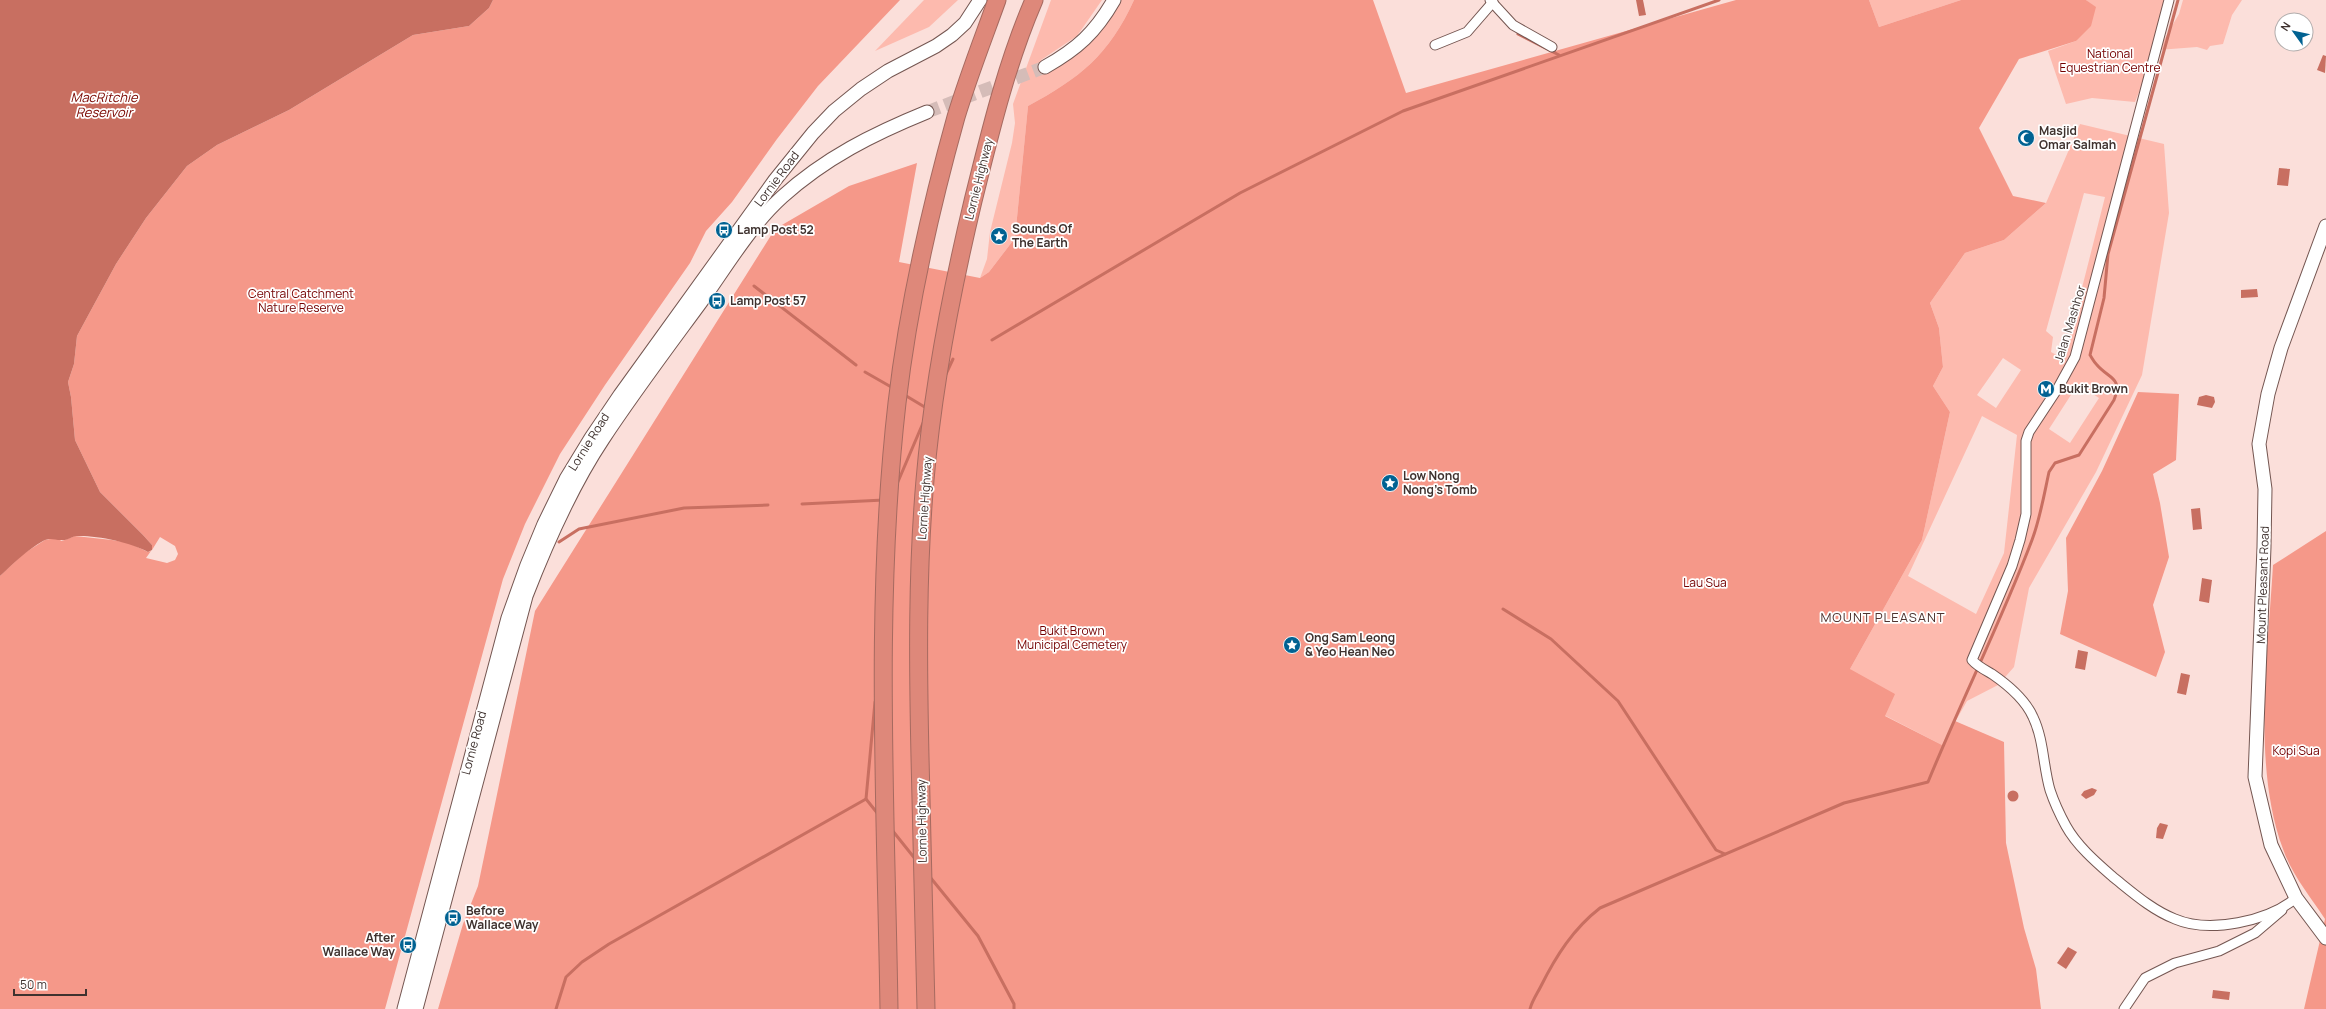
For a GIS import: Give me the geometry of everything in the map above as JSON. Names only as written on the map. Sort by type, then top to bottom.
[{"type":"highway","points":[[889,1009],[884,672],[886,547],[889,479],[897,401],[909,320],[925,242],[957,115],[997,0]]},
{"type":"highway","name":"Lornie Highway","points":[[926,1009],[919,677],[920,565],[925,482],[932,407],[946,322],[962,246],[993,121],[1010,65],[1034,0]]},
{"type":"street","name":"Lornie Road","points":[[416,1009],[483,730],[508,618],[530,558],[566,479],[620,395],[775,180],[812,133],[834,111],[861,89],[952,36],[965,23],[980,0]]},
{"type":"street","points":[[1044,67],[1068,54],[1085,41],[1105,16],[1114,0]]},
{"type":"street","name":"Jalan Mashhor","points":[[2169,0],[2075,357],[2058,388],[2033,424],[2026,441],[2026,514],[2022,533],[2012,566],[1972,660],[2010,688],[2033,716],[2040,738],[2050,790],[2067,827],[2095,862],[2142,901],[2176,920],[2207,925],[2229,925],[2249,921],[2292,902]]},
{"type":"street","points":[[1435,45],[1467,32],[1492,1],[1513,25],[1552,47]]},
{"type":"street","name":"Lornie Road","points":[[404,1009],[483,730],[526,596],[543,554],[578,480],[602,440],[751,233],[781,198],[823,164],[879,131],[927,112]]},
{"type":"street","name":"Mount Pleasant Road","points":[[2326,226],[2281,348],[2268,394],[2259,444],[2264,489],[2264,547],[2255,778],[2271,845],[2292,902],[2326,938]]},
{"type":"street","points":[[2124,1009],[2145,978],[2175,963],[2219,951],[2255,933],[2292,902]]},
{"type":"green space","name":"Central Catchment Nature Reserve","points":[[493,0],[900,0],[818,86],[777,139],[732,202],[706,231],[690,263],[605,385],[560,454],[525,524],[503,579],[385,1009],[0,1009],[0,576],[23,554],[45,540],[55,538],[62,541],[75,536],[129,543],[148,552],[151,551],[146,558],[167,563],[175,560],[178,554],[175,546],[160,537],[152,550],[152,545],[100,492],[75,440],[68,382],[74,364],[77,336],[116,264],[146,218],[187,166],[217,145],[289,110],[413,35],[469,26],[489,8]]},
{"type":"green space","points":[[924,0],[958,0],[929,27],[875,51]]},
{"type":"green space","points":[[1051,0],[1102,0],[1077,36],[1041,60],[1046,73],[1071,58],[1089,42],[1097,34],[1120,0],[1134,0],[1114,36],[1091,63],[1078,75],[1028,106],[1015,238],[989,272],[980,278],[987,259],[990,232],[1012,143],[1015,123],[1013,104]]},
{"type":"green space","name":"Bukit Brown Municipal Cemetery","points":[[1134,0],[1373,0],[1406,93],[1736,0],[1869,0],[1879,27],[1961,0],[2086,0],[2096,7],[2091,26],[2076,41],[2019,59],[1979,128],[2013,196],[2046,203],[2004,240],[1965,253],[1930,303],[1939,328],[1943,367],[1933,386],[1950,412],[1922,540],[1850,669],[1895,694],[1885,716],[1942,745],[1955,721],[2004,742],[2006,843],[2024,928],[2036,969],[2041,1009],[438,1009],[463,924],[478,886],[535,611],[775,229],[849,186],[917,163],[899,262],[980,278],[989,272],[1015,238],[1028,106],[1078,75],[1091,63],[1114,36]]},
{"type":"green space","points":[[1869,0],[1961,0],[1879,27]]},
{"type":"green space","name":"National Equestrian Centre","points":[[2086,0],[2168,0],[2153,57],[2135,102],[2092,98],[2066,104],[2048,51],[2076,41],[2095,7]]},
{"type":"green space","points":[[2183,0],[2242,0],[2232,15],[2223,44],[2210,46],[2207,50],[2197,47],[2158,50],[2179,14]]},
{"type":"green space","points":[[2080,124],[2164,144],[2169,213],[2142,375],[2096,472],[2029,588],[2014,667],[1998,685],[1967,701],[1942,745],[1884,715],[1850,669],[1922,540],[1950,412],[1933,386],[1943,367],[1939,328],[1930,303],[1965,253],[2004,240],[2046,203]],"holes":[[[2084,193],[2105,197],[2064,359],[2051,352],[2053,337],[2046,331]],[[2003,358],[2021,370],[1996,408],[1977,395]],[[2078,384],[2099,398],[2070,443],[2049,429]],[[1982,416],[2017,435],[2004,553],[1976,614],[1908,576]]]},
{"type":"green space","points":[[2138,392],[2179,394],[2176,460],[2153,474],[2160,503],[2169,557],[2153,605],[2165,652],[2156,677],[2060,634],[2068,591],[2066,538],[2102,471]]},
{"type":"green space","name":"Kopi Sua","points":[[2326,531],[2326,1009],[2304,1009],[2325,919],[2291,868],[2283,849],[2273,817],[2265,746],[2264,709],[2273,565]]},
{"type":"water","name":"MacRitchie Reservoir","points":[[0,0],[493,0],[489,8],[469,26],[413,35],[289,110],[217,145],[187,166],[146,218],[116,264],[77,336],[74,364],[68,382],[75,440],[100,492],[152,545],[152,550],[148,552],[123,542],[84,536],[76,536],[63,540],[48,539],[26,553],[0,576]]},
{"type":"water","points":[[1636,0],[1643,0],[1646,15],[1639,16]]},
{"type":"water","points":[[2323,55],[2326,56],[2325,73],[2317,70]]},
{"type":"water","points":[[2279,168],[2290,169],[2288,186],[2277,185]]},
{"type":"water","points":[[2257,289],[2258,297],[2241,298],[2241,290]]},
{"type":"water","points":[[2206,395],[2214,397],[2215,402],[2212,408],[2197,405],[2199,397]]},
{"type":"water","points":[[2200,508],[2202,529],[2193,530],[2191,509]]},
{"type":"water","points":[[2202,578],[2212,580],[2209,603],[2199,601]]},
{"type":"water","points":[[2078,650],[2088,652],[2085,670],[2075,668]]},
{"type":"water","points":[[2181,673],[2190,675],[2186,695],[2177,693]]},
{"type":"water","points":[[2092,788],[2097,790],[2094,795],[2086,799],[2081,795],[2084,791]]},
{"type":"water","points":[[2013,790],[2017,792],[2019,796],[2017,800],[2013,802],[2009,800],[2007,796],[2009,792]]},
{"type":"water","points":[[2160,823],[2168,825],[2163,839],[2156,838],[2157,828]]},
{"type":"water","points":[[2068,947],[2077,952],[2066,969],[2057,963]]},
{"type":"water","points":[[2213,990],[2230,992],[2229,1000],[2212,998]]},
{"type":"waterway","points":[[992,340],[1240,193],[1403,111],[1719,0]]},
{"type":"waterway","points":[[1530,1009],[1533,1000],[1559,954],[1573,934],[1600,908],[1844,803],[1928,782],[2020,571],[2040,515],[2049,472],[2055,463],[2079,455],[2114,400],[2117,387],[2116,383],[2097,365],[2090,355],[2104,298],[2108,254],[2178,0]]},
{"type":"waterway","points":[[1518,34],[1559,55]]},
{"type":"waterway","points":[[754,286],[856,365]]},
{"type":"waterway","points":[[946,374],[953,359]]},
{"type":"waterway","points":[[865,372],[893,388]]},
{"type":"waterway","points":[[903,394],[928,409]]},
{"type":"waterway","points":[[897,484],[923,423]]},
{"type":"waterway","points":[[802,504],[884,500]]},
{"type":"waterway","points":[[559,542],[579,529],[684,508],[768,505]]},
{"type":"waterway","points":[[1503,609],[1551,639],[1618,701],[1716,850],[1725,854]]},
{"type":"waterway","points":[[875,702],[866,799],[878,814]]},
{"type":"waterway","points":[[556,1009],[566,977],[582,962],[609,944],[866,799]]},
{"type":"waterway","points":[[892,830],[916,860]]},
{"type":"waterway","points":[[930,877],[978,936],[1014,1004],[1014,1009]]},
{"type":"tunnel","points":[[927,112],[1045,67]]},
{"type":"place","name":"Masjid Omar Salmah","points":[[2026,138]]},
{"type":"place","name":"Lamp Post 52","points":[[724,230]]},
{"type":"place","name":"Sounds Of The Earth","points":[[999,236]]},
{"type":"place","name":"Lamp Post 57","points":[[717,301]]},
{"type":"place","name":"Bukit Brown","points":[[2046,389]]},
{"type":"place","name":"Low Nong Nong's Tomb","points":[[1390,483]]},
{"type":"place","name":"Ong Sam Leong & Yeo Hean Neo","points":[[1292,645]]},
{"type":"place","name":"Before Wallace Way","points":[[453,918]]},
{"type":"place","name":"After Wallace Way","points":[[408,945]]},
{"type":"district","name":"MOUNT PLEASANT","points":[[1883,617]]},
{"type":"park label","name":"Lau Sua","points":[[1705,583]]}]
